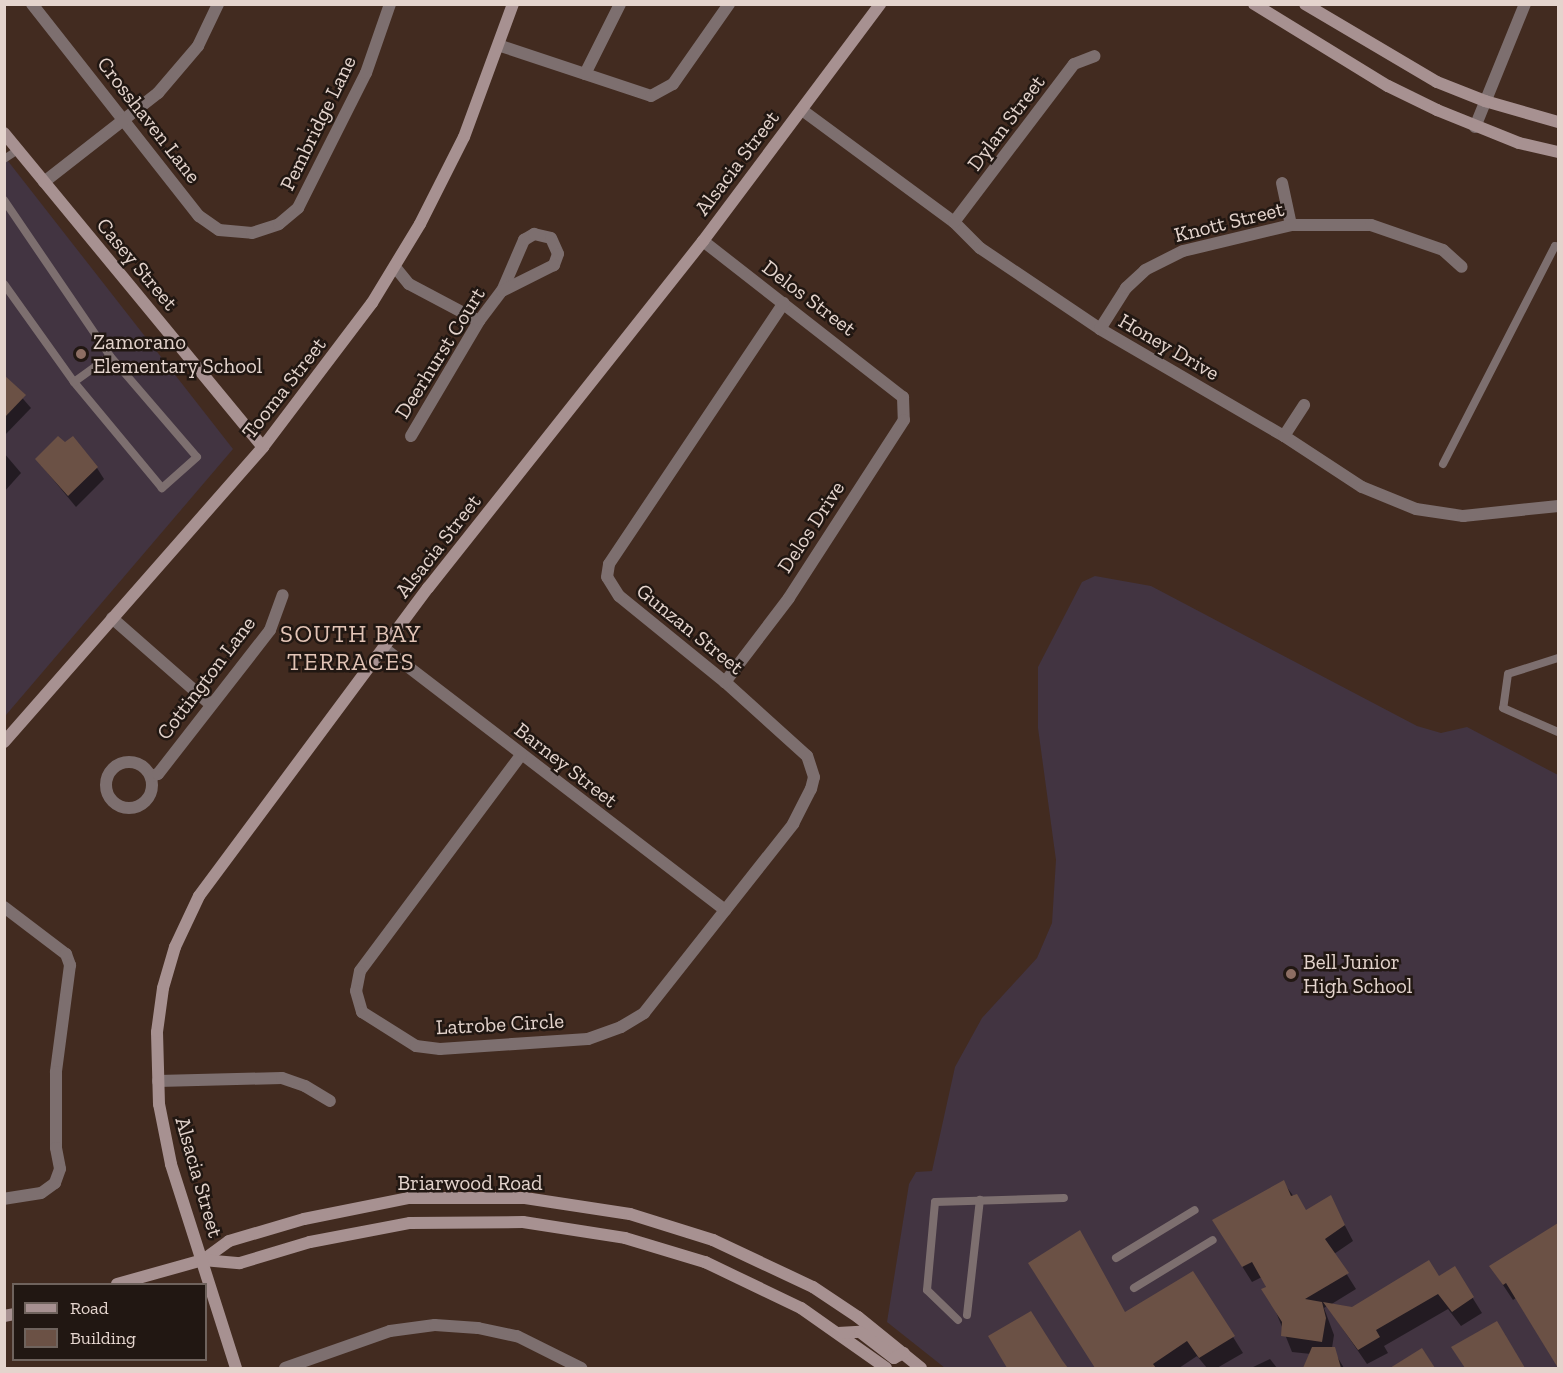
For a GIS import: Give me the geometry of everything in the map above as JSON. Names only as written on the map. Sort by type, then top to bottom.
[{"type":"main road","name":"Tooma Street","points":[[4,742],[263,447],[348,338],[395,267],[456,154],[501,46],[513,4]]},
{"type":"main road","name":"Alsacia Street","points":[[236,1368],[171,1164],[158,1081],[157,1032],[163,987],[175,947],[199,896],[385,649],[703,241],[880,4]]},
{"type":"main road","points":[[1254,4],[1388,86],[1475,127],[1558,152]]},
{"type":"main road","points":[[1305,4],[1395,60],[1485,101],[1558,122]]},
{"type":"main road","name":"Casey Street","points":[[4,133],[263,447]]},
{"type":"main road","name":"Briarwood Road","points":[[121,1283],[202,1260],[229,1241],[304,1219],[408,1198],[525,1198],[630,1215],[713,1240],[813,1287],[904,1353],[921,1368]]},
{"type":"main road","name":"Briarwood Road","points":[[202,1260],[240,1263],[310,1242],[410,1222],[524,1222],[625,1238],[705,1262],[801,1308],[885,1368]]},
{"type":"main road","points":[[838,1333],[860,1332],[894,1358],[904,1353]]},
{"type":"street","name":"Crosshaven Lane","points":[[32,4],[200,216],[219,230],[252,233]]},
{"type":"street","points":[[44,182],[159,93],[198,46],[218,4]]},
{"type":"street","name":"Pembridge Lane","points":[[252,233],[279,224],[298,208],[366,73],[390,4]]},
{"type":"street","points":[[585,74],[620,4]]},
{"type":"street","points":[[501,46],[651,96],[673,84],[729,4]]},
{"type":"street","points":[[1475,127],[1524,4]]},
{"type":"street","name":"Dylan Street","points":[[954,222],[1074,64],[1095,56]]},
{"type":"street","name":"Honey Drive","points":[[802,110],[954,222],[980,248],[1100,329],[1284,436],[1362,487],[1416,509],[1463,516],[1558,506]]},
{"type":"street","points":[[1282,183],[1291,225]]},
{"type":"street","name":"Knott Street","points":[[1100,329],[1126,288],[1145,270],[1183,251],[1291,225],[1371,225],[1443,250],[1462,267]]},
{"type":"street","points":[[534,234],[551,238],[558,248],[554,265],[502,291],[524,240],[534,234]]},
{"type":"street","name":"Delos Street","points":[[703,241],[892,386]]},
{"type":"street","points":[[395,267],[409,284],[479,321]]},
{"type":"street","name":"Deerhurst Court","points":[[411,436],[479,321],[502,291]]},
{"type":"street","name":"Gunzan Street","points":[[784,303],[609,564],[607,577],[619,596],[724,682],[807,756],[814,777],[793,824]]},
{"type":"street","name":"Delos Drive","points":[[724,682],[789,598],[904,420],[903,398],[892,386]]},
{"type":"street","points":[[1284,436],[1304,405]]},
{"type":"street","name":"Cottington Lane","points":[[151,776],[158,774],[210,704],[270,630],[283,595]]},
{"type":"street","points":[[112,618],[210,704]]},
{"type":"street","name":"Barney Street","points":[[385,649],[725,910]]},
{"type":"street","name":"Latrobe Circle","points":[[521,755],[360,971],[356,991],[362,1012],[416,1046],[440,1049],[588,1039],[621,1027],[644,1013],[793,824]]},
{"type":"street","points":[[4,907],[66,954],[70,965],[56,1072],[56,1148],[60,1169],[55,1183],[41,1193],[4,1199]]},
{"type":"street","points":[[158,1081],[282,1078],[330,1101]]},
{"type":"street","points":[[285,1368],[390,1331],[435,1325],[478,1328],[517,1336],[581,1368]]},
{"type":"lane","points":[[4,159],[18,150]]},
{"type":"lane","points":[[4,200],[111,356],[197,457],[162,488],[74,382],[4,284]]},
{"type":"lane","points":[[1443,464],[1555,246],[1558,247]]},
{"type":"lane","points":[[74,382],[111,356]]},
{"type":"lane","points":[[1558,658],[1509,674],[1503,708],[1558,732]]},
{"type":"lane","points":[[958,1320],[927,1290],[935,1202],[1064,1198]]},
{"type":"lane","points":[[967,1315],[980,1200]]},
{"type":"lane","points":[[1116,1258],[1195,1210]]},
{"type":"lane","points":[[1134,1288],[1213,1240]]},
{"type":"shaded area","name":"Zamorano Elementary School","points":[[4,156],[233,449],[6,715],[4,713]]},
{"type":"shaded area","name":"Bell Junior High School","points":[[1095,576],[1151,586],[1417,726],[1441,733],[1467,727],[1558,775],[1558,1368],[945,1368],[887,1322],[909,1184],[916,1172],[932,1171],[955,1067],[982,1018],[1037,958],[1052,923],[1056,860],[1038,728],[1038,667],[1082,582]]},
{"type":"building","points":[[4,375],[26,395],[4,418]]},
{"type":"building","points":[[58,436],[65,442],[73,436],[98,467],[68,496],[35,459]]},
{"type":"building","points":[[1284,1180],[1291,1196],[1297,1194],[1306,1210],[1331,1195],[1345,1225],[1325,1239],[1349,1273],[1305,1299],[1322,1302],[1326,1318],[1322,1342],[1281,1336],[1282,1322],[1261,1289],[1266,1287],[1252,1262],[1242,1267],[1212,1220]]},
{"type":"building","points":[[1558,1223],[1558,1368],[1506,1283],[1503,1285],[1489,1266]]},
{"type":"building","points":[[1080,1230],[1125,1312],[1193,1271],[1235,1336],[1199,1358],[1187,1341],[1153,1364],[1156,1368],[1095,1368],[1028,1263]]},
{"type":"building","points":[[1429,1260],[1439,1276],[1455,1266],[1474,1297],[1452,1312],[1438,1294],[1376,1330],[1380,1337],[1358,1350],[1323,1302],[1352,1307]]},
{"type":"building","points":[[1031,1311],[1068,1368],[1007,1368],[988,1336]]},
{"type":"building","points":[[1497,1321],[1525,1368],[1465,1368],[1451,1347]]},
{"type":"building","points":[[1312,1347],[1335,1347],[1341,1368],[1303,1368]]},
{"type":"building","points":[[1422,1348],[1435,1368],[1390,1368]]},
{"type":"place","name":"Zamorano Elementary School","points":[[81,354]]},
{"type":"place","name":"Bell Junior High School","points":[[1291,974]]},
{"type":"district","name":"SOUTH BAY TERRACES","points":[[351,648]]}]
